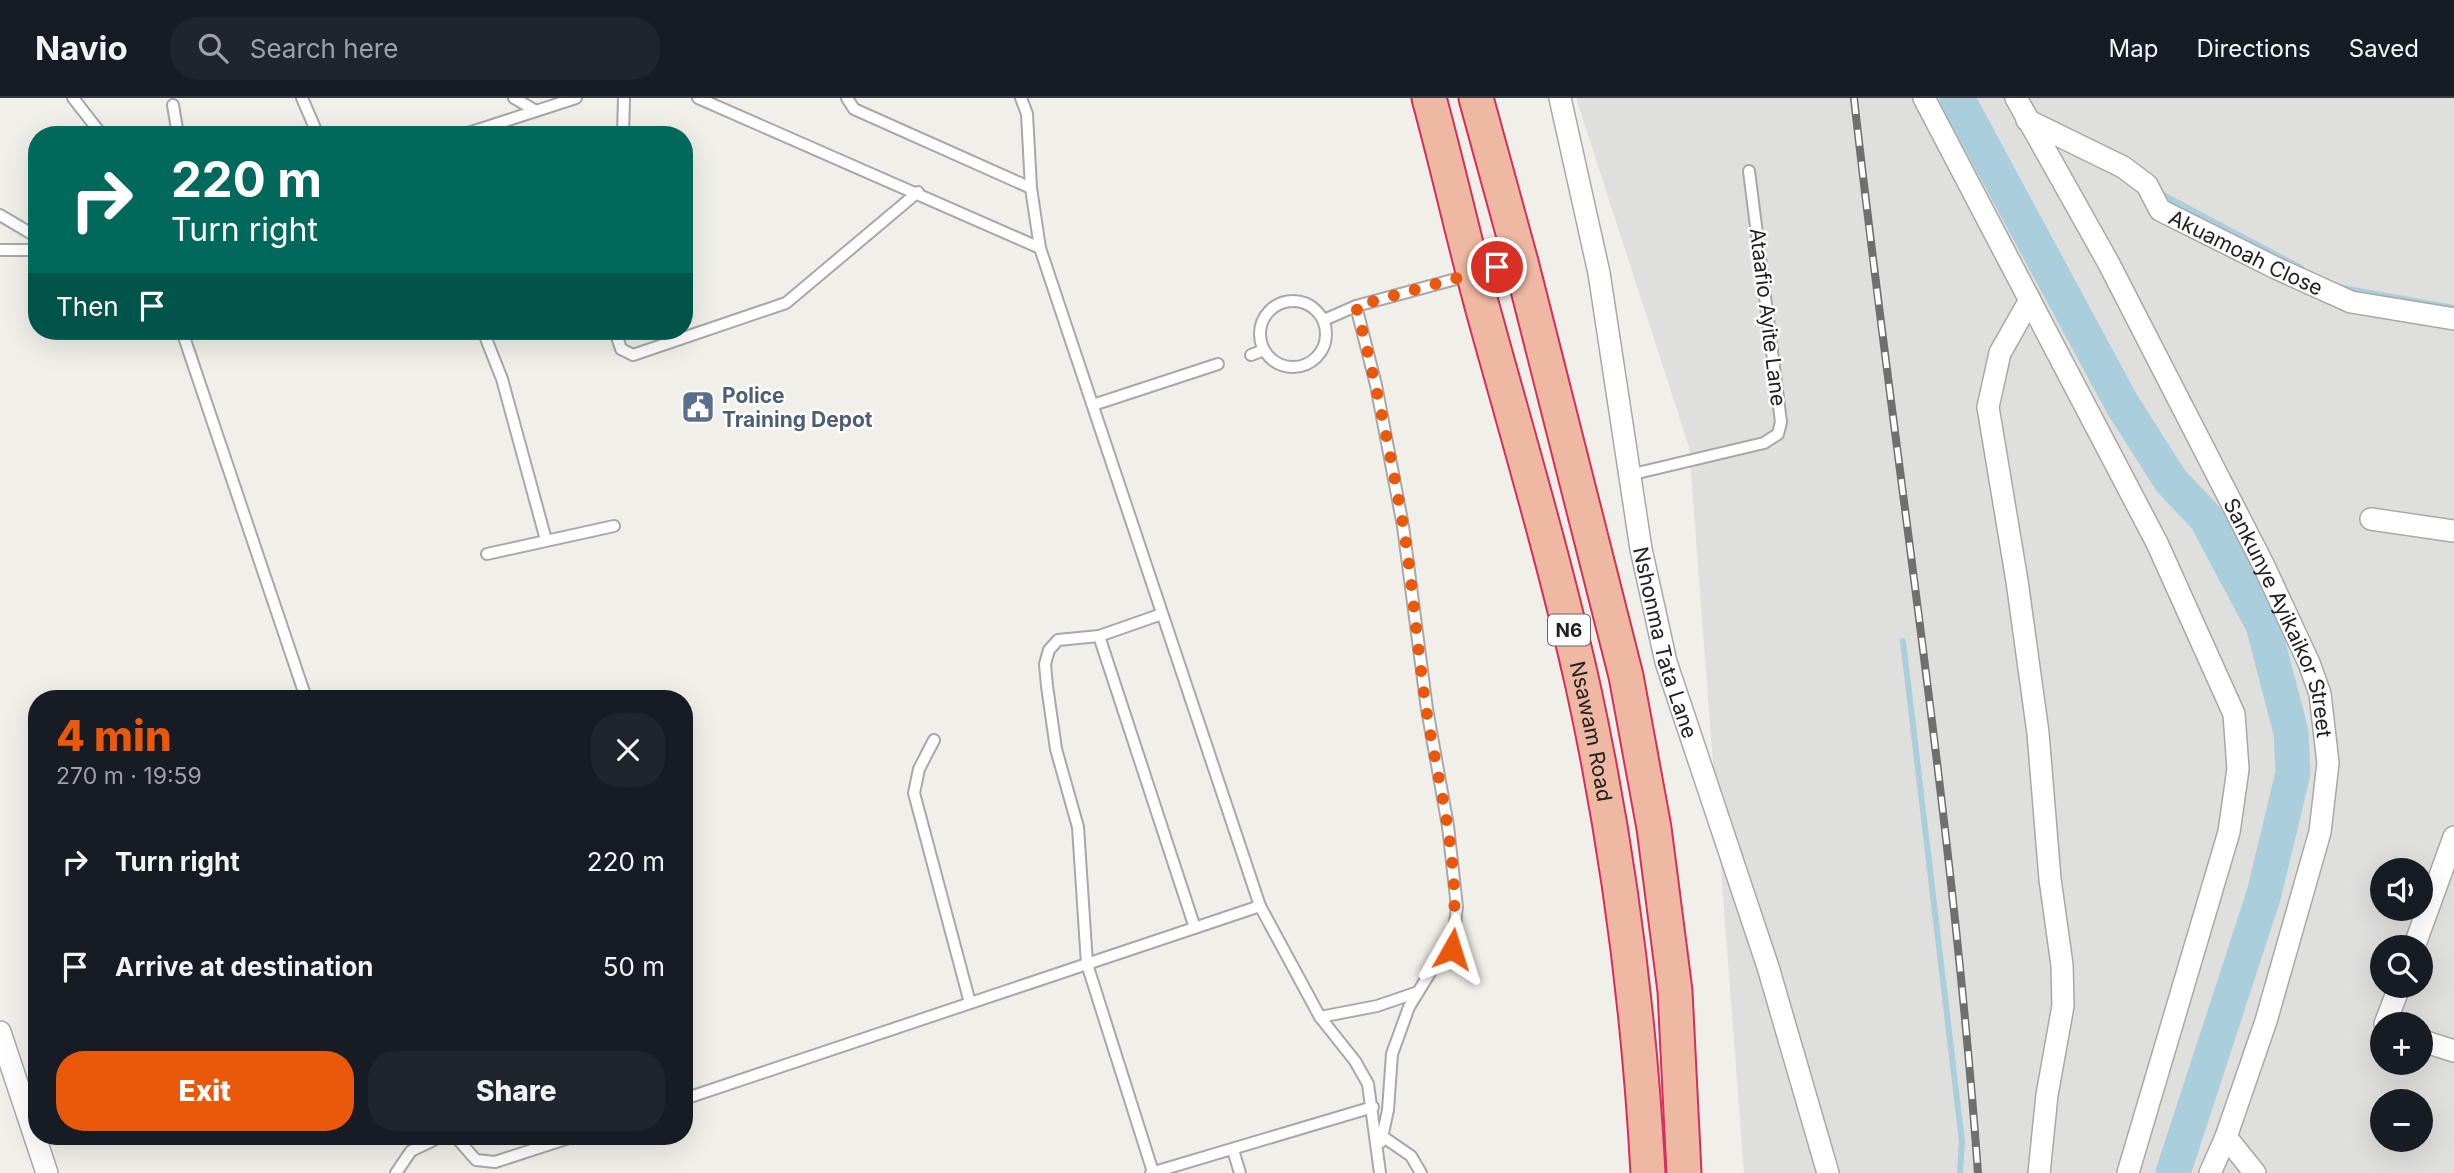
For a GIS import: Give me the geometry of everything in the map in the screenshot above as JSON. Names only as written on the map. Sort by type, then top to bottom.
[{"type":"highway","name":"Nsawam Road","points":[[1429,98],[1474,272],[1538,499],[1596,752],[1634,984],[1648,1173]]},
{"type":"highway","name":"Nsawam Road","points":[[1476,98],[1521,262],[1626,676],[1654,828],[1675,991],[1684,1173]]},
{"type":"street","name":"Nshonma Tata Lane","points":[[1560,98],[1599,274],[1629,475],[1666,662],[1768,967],[1828,1173]]},
{"type":"street","points":[[1924,98],[2157,543],[2234,714],[2238,734],[2236,804],[2230,832],[2128,1173]]},
{"type":"street","name":"Sankunye Ayikaikor Street","points":[[2017,98],[2025,118],[2108,261],[2257,553],[2309,663],[2320,694],[2328,763],[2320,832],[2266,1021],[2227,1137],[2210,1173]]},
{"type":"street","name":"Akuamoah Close","points":[[2025,118],[2123,167],[2147,185],[2160,210],[2278,269],[2351,302],[2454,319]]},
{"type":"street","points":[[2030,300],[2000,353],[1988,407],[2018,581],[2038,733],[2050,879],[2062,965],[2063,1006],[2047,1095],[2039,1173]]},
{"type":"street","points":[[2371,519],[2454,531]]},
{"type":"street","points":[[2418,935],[2454,837]]},
{"type":"street","points":[[0,1032],[28,1116]]},
{"type":"street","points":[[2433,1044],[2454,1051]]},
{"type":"street","points":[[2227,1137],[2255,1173]]},
{"type":"street","points":[[38,1145],[47,1173]]},
{"type":"lane","points":[[73,98],[95,126]]},
{"type":"lane","points":[[302,98],[313,126]]},
{"type":"lane","points":[[514,98],[536,111]]},
{"type":"lane","points":[[490,126],[576,98]]},
{"type":"lane","points":[[623,126],[624,98]]},
{"type":"lane","points":[[698,98],[918,192],[1040,248]]},
{"type":"lane","points":[[847,98],[855,109],[1031,188]]},
{"type":"lane","points":[[1021,98],[1027,114],[1031,188],[1040,248],[1259,906],[1320,1017],[1355,1061],[1368,1084],[1380,1173]]},
{"type":"lane","points":[[173,105],[176,126]]},
{"type":"lane","name":"Ataafio Ayite Lane","points":[[1629,475],[1764,443],[1778,434],[1781,422],[1749,171]]},
{"type":"lane","points":[[693,335],[786,303],[918,192]]},
{"type":"lane","points":[[0,215],[28,232]]},
{"type":"lane","points":[[0,250],[28,250]]},
{"type":"lane","points":[[1324,320],[1356,306],[1474,272],[1521,262]]},
{"type":"lane","points":[[1296,300],[1312,306],[1324,320],[1327,334],[1323,348],[1314,359],[1302,366],[1287,366],[1274,360],[1264,350],[1260,333],[1265,316],[1278,304],[1296,300]]},
{"type":"lane","points":[[1356,306],[1376,385],[1403,526],[1427,709],[1448,826],[1457,907],[1452,949],[1431,971],[1409,1007],[1392,1054],[1388,1110],[1379,1159]]},
{"type":"lane","points":[[185,340],[303,690]]},
{"type":"lane","points":[[487,340],[502,379],[546,540]]},
{"type":"lane","points":[[618,340],[621,349],[633,355],[677,340]]},
{"type":"lane","points":[[1251,355],[1264,350]]},
{"type":"lane","points":[[1093,405],[1219,364]]},
{"type":"lane","points":[[487,555],[614,526]]},
{"type":"lane","points":[[1162,614],[1099,636],[1058,640],[1049,650],[1045,664],[1055,749],[1078,827],[1087,964],[1152,1173],[1373,1107]]},
{"type":"lane","points":[[1099,636],[1195,928]]},
{"type":"lane","points":[[934,740],[919,769],[914,793],[970,1003]]},
{"type":"lane","points":[[693,1096],[1259,906]]},
{"type":"lane","points":[[1320,1017],[1377,1006],[1418,992]]},
{"type":"lane","points":[[1382,1136],[1411,1156],[1421,1173]]},
{"type":"lane","points":[[396,1173],[398,1165],[411,1151],[423,1145]]},
{"type":"lane","points":[[463,1145],[476,1160],[495,1162],[547,1145]]},
{"type":"lane","points":[[1233,1150],[1240,1173]]},
{"type":"shaded area","points":[[1576,98],[2454,98],[2454,1173],[1744,1173],[1689,447]]},
{"type":"waterway","points":[[1957,98],[2122,404],[2171,481],[2206,518],[2263,625],[2291,732],[2293,773],[2264,894],[2173,1173]]},
{"type":"waterway","points":[[2159,193],[2301,268]]},
{"type":"waterway","points":[[2342,288],[2454,308]]},
{"type":"waterway","points":[[1903,641],[1962,1142],[1960,1173]]},
{"type":"railway","points":[[1854,98],[1938,769],[1967,1038],[1978,1173]]},
{"type":"place","name":"Police Training Depot","points":[[698,407]]},
{"type":"route","points":[[1452,949],[1457,907],[1448,826],[1427,709],[1403,526],[1376,385],[1356,306],[1497,267]]}]
